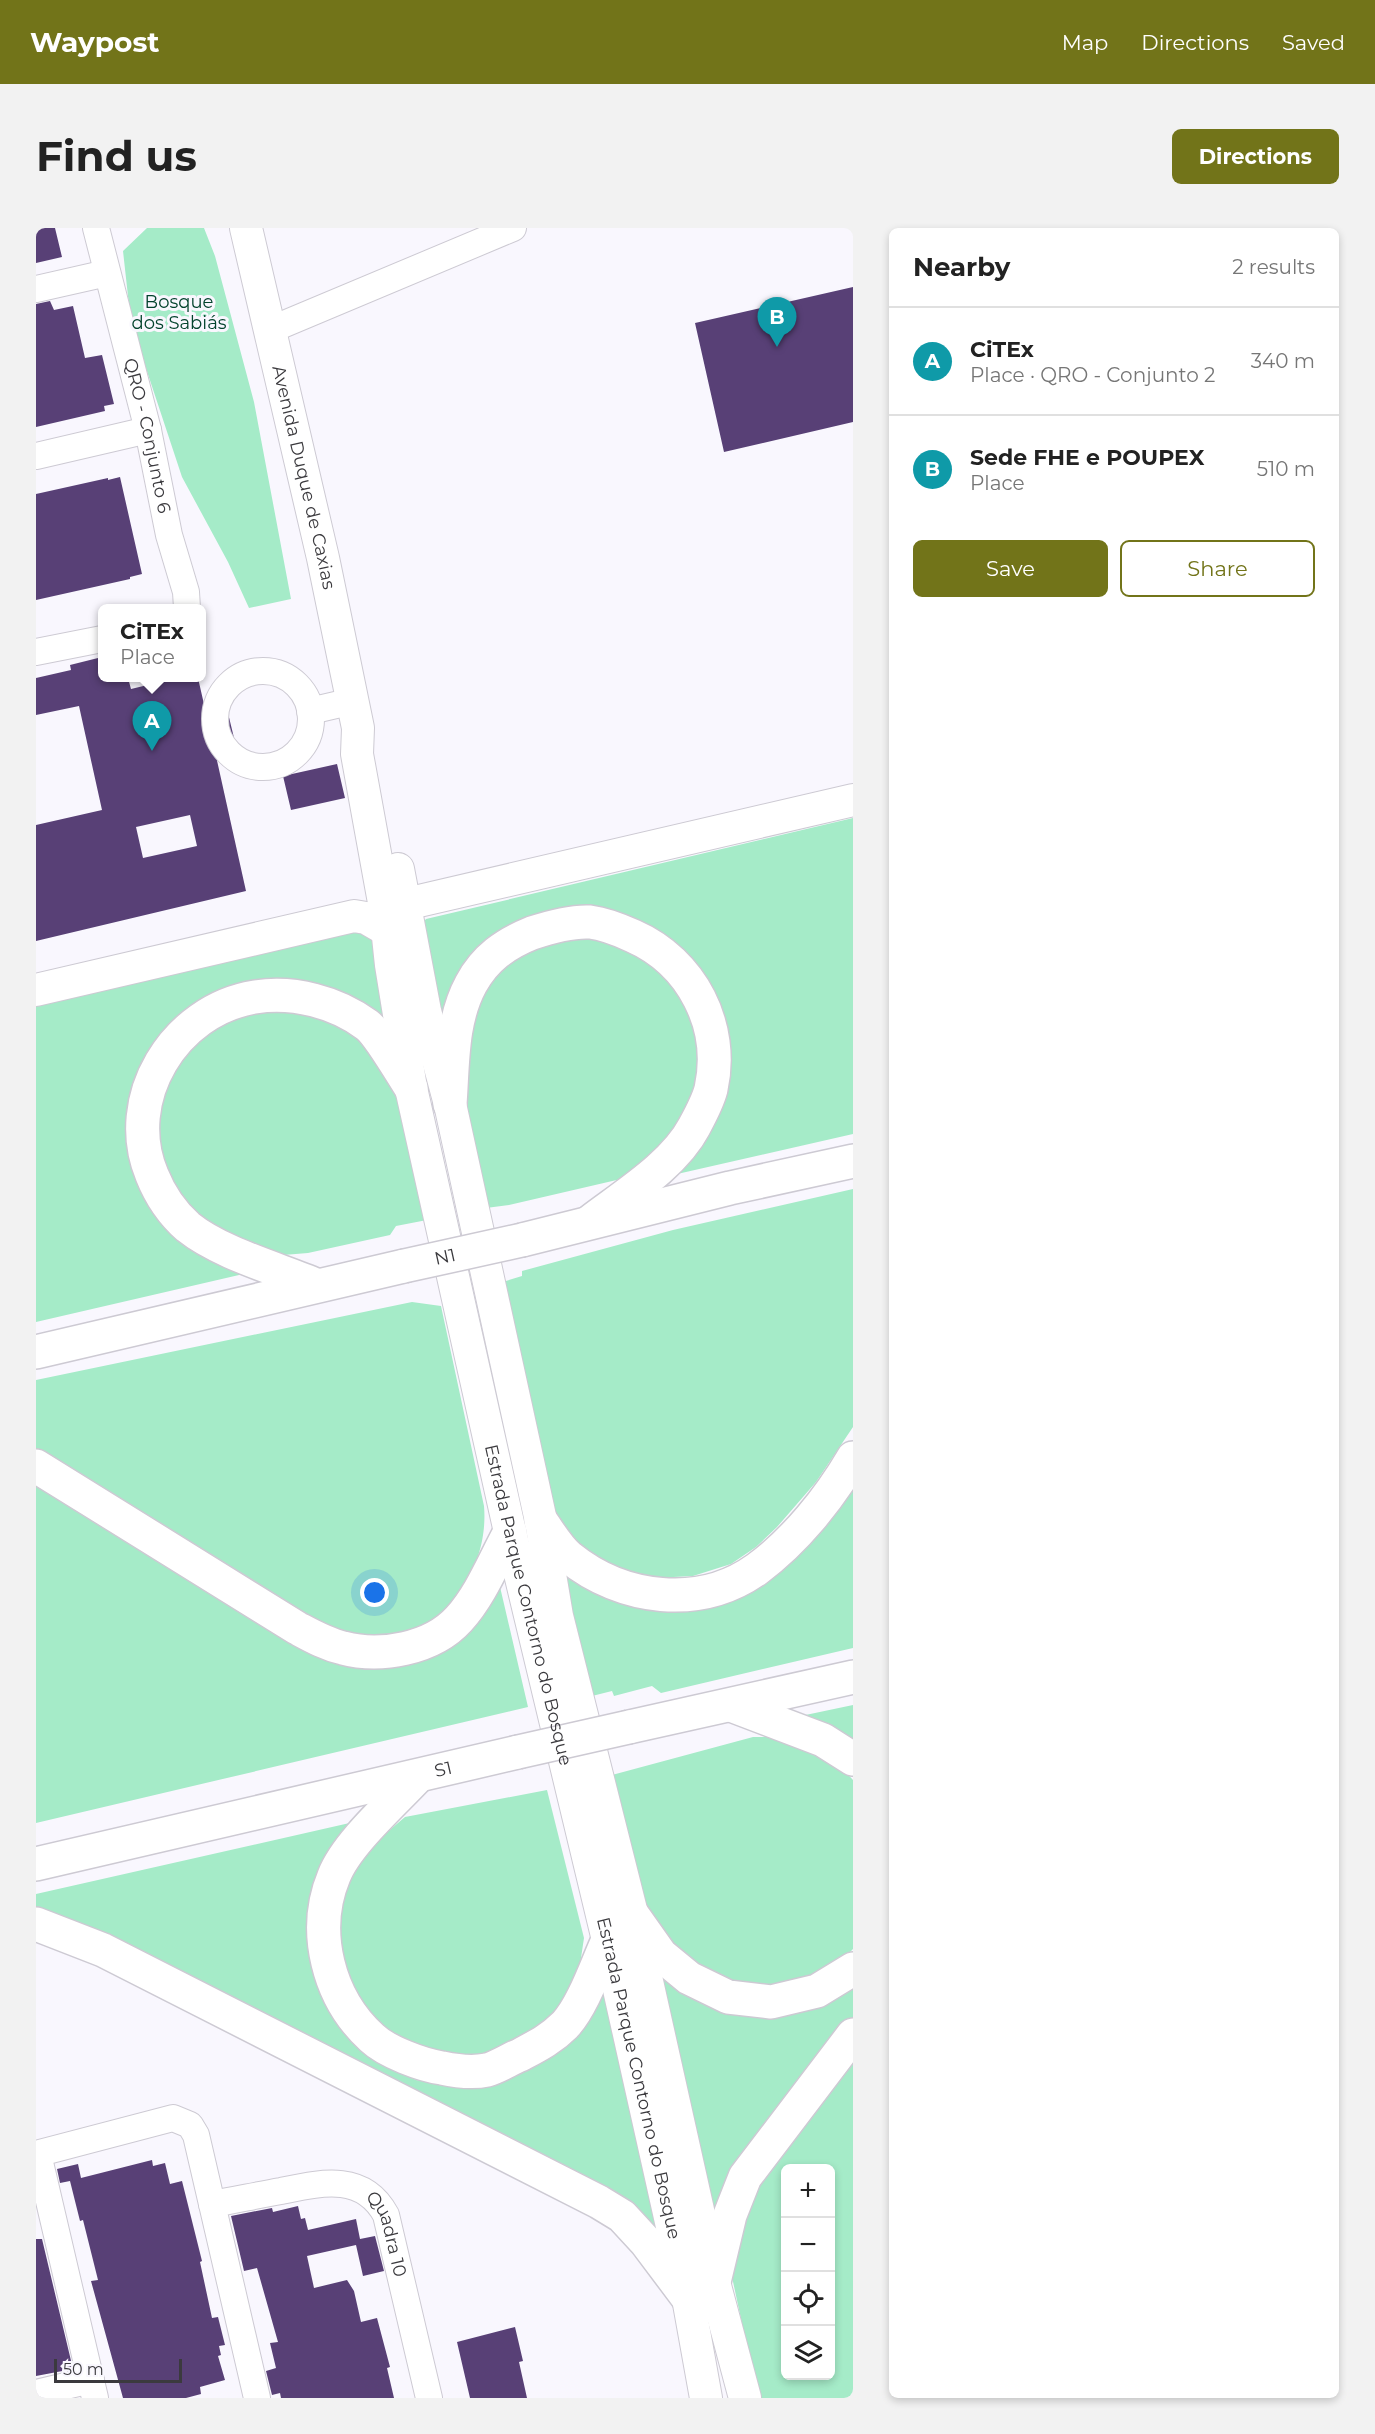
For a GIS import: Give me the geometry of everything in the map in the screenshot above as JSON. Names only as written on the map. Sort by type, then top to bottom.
[{"type":"highway","points":[[450,1104],[455,1034],[460,1010],[470,986],[493,954],[514,940],[540,931],[566,924],[591,922],[620,929],[660,950],[695,987],[705,1009],[711,1033],[713,1060],[711,1090],[694,1128],[668,1161],[591,1221]]},
{"type":"highway","points":[[316,1285],[205,1239],[187,1226],[159,1192],[143,1147],[142,1122],[146,1094],[157,1068],[183,1034],[216,1011],[234,1002],[280,995],[306,998],[334,1006],[369,1026],[411,1088]]},
{"type":"highway","name":"N1","points":[[36,1352],[853,1161]]},
{"type":"highway","points":[[541,1521],[567,1556],[609,1583],[657,1595],[681,1595],[709,1591],[756,1570],[789,1541],[820,1505],[853,1458]]},
{"type":"highway","points":[[36,1466],[297,1628],[344,1649],[364,1652],[392,1651],[417,1645],[441,1635],[458,1621],[471,1603],[510,1532]]},
{"type":"highway","name":"S1","points":[[36,1864],[853,1677]]},
{"type":"highway","points":[[731,1705],[823,1740],[853,1759]]},
{"type":"highway","points":[[418,1776],[355,1844],[334,1875],[325,1908],[322,1940],[332,1979],[349,2010],[373,2039],[422,2065],[458,2071],[488,2070],[545,2043],[567,2023],[589,1984],[608,1940]]},
{"type":"highway","points":[[632,1914],[661,1954],[689,1978],[728,1997],[771,2002],[817,1991],[853,1969]]},
{"type":"highway","points":[[36,1923],[103,1950],[599,2202],[622,2216],[646,2242],[701,2290],[746,2177],[853,2035]]},
{"type":"main road","name":"Avenida Duque de Caxias","points":[[246,228],[323,558],[355,714],[357,754],[371,826],[394,910]]},
{"type":"main road","name":"Avenida Duque de Caxias","points":[[355,714],[367,737],[372,758],[394,910]]},
{"type":"main road","points":[[36,990],[354,916],[366,918],[853,800]]},
{"type":"main road","name":"Estrada Parque Contorno do Bosque","points":[[394,910],[450,1104],[541,1521],[557,1616],[632,1914],[701,2290]]},
{"type":"main road","name":"Estrada Parque Contorno do Bosque","points":[[394,910],[411,1088],[510,1532],[608,1940],[701,2290]]},
{"type":"main road","points":[[701,2290],[706,2398]]},
{"type":"main road","points":[[701,2290],[746,2398]]},
{"type":"street","name":"QRO - Conjunto 6","points":[[96,228],[148,430],[169,534],[186,592],[187,604]]},
{"type":"street","points":[[270,330],[513,228]]},
{"type":"street","points":[[36,289],[107,273]]},
{"type":"street","points":[[36,456],[148,430]]},
{"type":"street","points":[[36,652],[98,640]]},
{"type":"street","points":[[310,711],[355,714]]},
{"type":"street","points":[[36,2393],[93,2389],[37,2154],[173,2118],[190,2125],[195,2135],[256,2398]]},
{"type":"street","name":"Quadra 10","points":[[212,2204],[327,2182],[353,2186],[373,2198],[387,2215],[429,2398]]},
{"type":"green space","name":"Bosque dos Sabiás","points":[[147,228],[204,228],[215,256],[254,402],[291,599],[249,608],[228,562],[182,477],[131,323],[123,251]]},
{"type":"green space","points":[[853,818],[853,1134],[664,1177],[715,1111],[673,950],[523,927],[441,1032],[421,925],[426,919]]},
{"type":"green space","points":[[357,928],[370,932],[398,1052],[286,985],[166,1037],[137,1166],[252,1272],[36,1322],[36,1002]]},
{"type":"green space","points":[[597,938],[634,950],[674,982],[693,1012],[704,1054],[700,1094],[677,1143],[621,1179],[509,1205],[486,1208],[466,1119],[466,1014],[491,974],[542,943]]},
{"type":"green space","points":[[255,1008],[310,1009],[375,1044],[400,1094],[427,1220],[396,1226],[390,1235],[308,1253],[271,1256],[180,1211],[151,1140],[160,1088],[189,1042]]},
{"type":"green space","points":[[853,1189],[853,1427],[816,1482],[777,1527],[756,1547],[731,1564],[693,1576],[654,1578],[628,1575],[583,1552],[553,1514],[496,1284],[522,1276],[522,1271],[673,1230]]},
{"type":"green space","points":[[412,1302],[441,1306],[484,1506],[484,1528],[473,1570],[462,1590],[431,1620],[412,1631],[383,1638],[334,1634],[36,1458],[36,1380]]},
{"type":"green space","points":[[853,1464],[853,1648],[661,1693],[652,1686],[614,1696],[612,1691],[584,1698],[559,1558],[585,1578],[718,1590]]},
{"type":"green space","points":[[36,1478],[331,1656],[429,1656],[494,1561],[528,1707],[36,1823]]},
{"type":"green space","points":[[853,1705],[853,1748],[796,1717]]},
{"type":"green space","points":[[753,1737],[782,1737],[842,1768],[853,1780],[853,1949],[841,1961],[811,1978],[770,1988],[732,1983],[696,1966],[671,1945],[643,1906],[612,1775]]},
{"type":"green space","points":[[547,1790],[584,1938],[578,1978],[557,2015],[538,2032],[485,2057],[426,2053],[381,2029],[344,1974],[337,1910],[346,1881],[365,1851],[405,1817]]},
{"type":"green space","points":[[354,1822],[310,1906],[307,1942],[318,1984],[363,2051],[416,2080],[456,2086],[491,2085],[553,2056],[579,2032],[603,1990],[664,2245],[36,1914],[36,1894]]},
{"type":"green space","points":[[649,1953],[700,1993],[853,1976],[853,2019],[715,2240]]},
{"type":"green space","points":[[853,2050],[853,2398],[758,2398],[732,2277],[742,2208]]},
{"type":"building","points":[[36,228],[55,228],[62,257],[36,263]]},
{"type":"building","points":[[853,287],[853,422],[724,452],[695,323]]},
{"type":"building","points":[[50,301],[54,310],[73,306],[85,358],[102,355],[114,404],[104,406],[105,411],[36,427],[36,304]]},
{"type":"building","points":[[120,477],[142,574],[130,577],[130,579],[36,600],[36,494]]},
{"type":"building","points":[[98,658],[98,682],[129,682],[131,689],[160,682],[199,682],[206,713],[227,709],[235,742],[214,747],[246,891],[36,941],[36,825],[102,810],[79,706],[36,715],[36,678],[71,670],[70,665]],"holes":[[[190,815],[197,846],[143,858],[136,827]]]},
{"type":"building","points":[[337,764],[345,798],[291,810],[283,776]]},
{"type":"building","points":[[152,2160],[153,2166],[165,2163],[170,2184],[182,2181],[202,2261],[200,2262],[212,2318],[218,2317],[225,2345],[219,2346],[221,2355],[218,2356],[225,2380],[200,2387],[201,2394],[186,2398],[123,2398],[91,2281],[98,2280],[83,2220],[80,2221],[70,2181],[60,2183],[57,2169],[78,2164],[81,2178]]},
{"type":"building","points":[[298,2206],[301,2219],[305,2218],[308,2230],[356,2219],[360,2239],[375,2236],[384,2271],[363,2276],[356,2245],[307,2256],[314,2288],[347,2280],[354,2291],[361,2322],[377,2318],[390,2367],[387,2368],[394,2398],[281,2398],[280,2393],[272,2395],[266,2371],[276,2368],[270,2343],[278,2342],[257,2268],[244,2271],[231,2216],[272,2208],[273,2212]]},
{"type":"building","points":[[36,2239],[42,2239],[73,2369],[36,2376]]},
{"type":"building","points":[[515,2327],[523,2361],[519,2362],[527,2398],[470,2398],[457,2342]]},
{"type":"place","name":"Sede FHE e POUPEX","points":[[777,347]]},
{"type":"place","name":"CiTEx","points":[[152,751]]}]
